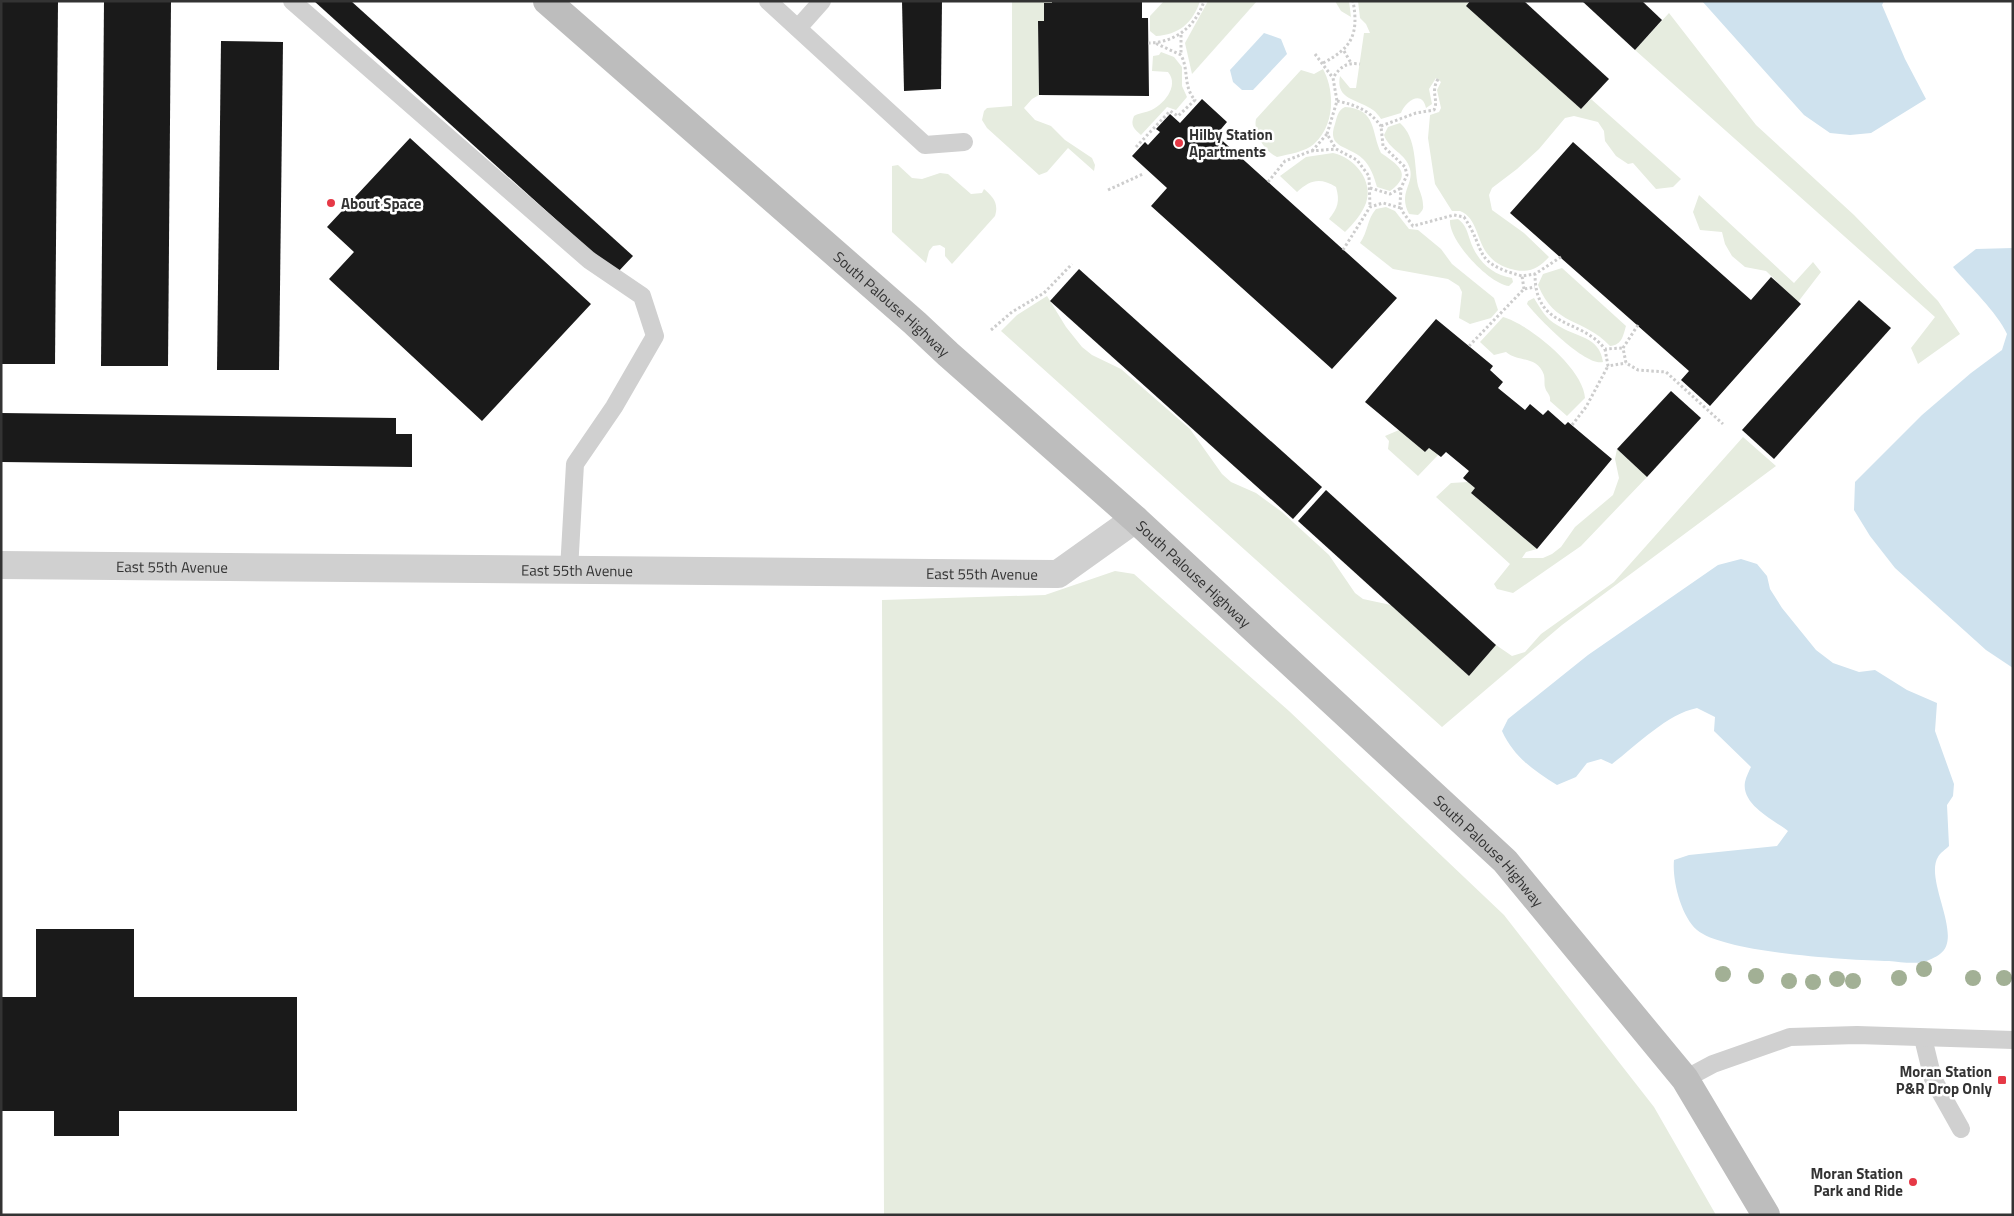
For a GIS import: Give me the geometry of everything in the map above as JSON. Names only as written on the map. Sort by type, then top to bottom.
[{"type":"main road","name":"South Palouse Highway","points":[[547,1],[908,316],[948,354],[1135,519],[1505,861],[1685,1079],[1766,1215]]},
{"type":"street","name":"East 55th Avenue","points":[[1,565],[1058,574],[1135,519]]},
{"type":"lane","points":[[292,1],[589,260],[642,296],[656,336],[614,407],[575,464],[569,570]]},
{"type":"lane","points":[[768,1],[925,145],[964,142]]},
{"type":"lane","points":[[798,28],[822,1]]},
{"type":"lane","points":[[1685,1079],[1713,1064],[1790,1037],[1857,1035],[2013,1040]]},
{"type":"lane","points":[[1923,1038],[1934,1079],[1961,1129]]},
{"type":"path","points":[[1148,43],[1155,43],[1181,35],[1195,20],[1204,1]]},
{"type":"path","points":[[1323,63],[1344,51],[1351,40],[1355,17],[1353,1]]},
{"type":"path","points":[[1136,147],[1170,111],[1178,116],[1195,100],[1188,89],[1187,72],[1181,55],[1181,35]]},
{"type":"path","points":[[1155,43],[1181,55]]},
{"type":"path","points":[[1344,51],[1351,63]]},
{"type":"path","points":[[1311,152],[1327,134],[1337,101],[1333,78],[1315,54]]},
{"type":"path","points":[[1333,78],[1338,70],[1351,63],[1360,64]]},
{"type":"path","points":[[1381,126],[1404,117],[1434,110],[1436,105],[1434,86],[1438,80]]},
{"type":"path","points":[[1337,101],[1364,109],[1381,126],[1382,146],[1405,167],[1407,174],[1401,188],[1401,208],[1413,226],[1454,215],[1464,217],[1485,260],[1497,268],[1522,276],[1535,274],[1561,258]]},
{"type":"path","points":[[1327,134],[1336,149],[1357,160],[1369,176],[1370,207],[1343,250]]},
{"type":"path","points":[[1268,182],[1285,161],[1311,152],[1336,149]]},
{"type":"path","points":[[1108,190],[1143,174]]},
{"type":"path","points":[[1370,188],[1390,194],[1401,188]]},
{"type":"path","points":[[1370,207],[1383,203],[1401,208]]},
{"type":"path","points":[[991,330],[1012,312],[1044,293],[1072,264]]},
{"type":"path","points":[[1535,274],[1535,288],[1551,316],[1561,323],[1594,336],[1605,349],[1608,366],[1586,407],[1572,425]]},
{"type":"path","points":[[1522,276],[1524,289]]},
{"type":"path","points":[[1469,346],[1524,289],[1535,288]]},
{"type":"path","points":[[1626,363],[1623,348],[1638,326]]},
{"type":"path","points":[[1605,349],[1623,348]]},
{"type":"path","points":[[1608,366],[1626,363],[1638,370],[1666,372],[1724,424]]},
{"type":"shaded area","points":[[1012,1],[1052,1],[1052,3],[1044,4],[1044,21],[1038,21],[1039,95],[1032,99],[1024,108],[1035,120],[1051,126],[1065,140],[1092,158],[1095,165],[1094,171],[1068,148],[1047,172],[1039,175],[987,128],[982,120],[984,111],[987,108],[1012,106]]},
{"type":"shaded area","points":[[1164,1],[1200,1],[1193,16],[1184,26],[1171,33],[1156,36],[1150,31],[1150,16]]},
{"type":"shaded area","points":[[1208,1],[1257,1],[1192,74],[1185,43]]},
{"type":"shaded area","points":[[1335,1],[1349,1],[1351,17],[1341,11]]},
{"type":"shaded area","points":[[1358,1],[1466,1],[1581,109],[1591,99],[1681,179],[1673,187],[1656,189],[1633,163],[1628,164],[1616,156],[1605,141],[1604,131],[1598,122],[1574,116],[1565,118],[1539,149],[1492,188],[1489,195],[1492,210],[1524,233],[1549,257],[1538,267],[1530,270],[1520,271],[1501,265],[1491,258],[1485,250],[1468,216],[1460,211],[1452,211],[1435,184],[1428,138],[1430,115],[1439,112],[1441,108],[1437,90],[1441,82],[1436,78],[1429,89],[1432,104],[1426,108],[1424,102],[1417,98],[1406,105],[1401,113],[1381,119],[1373,110],[1349,98],[1341,90],[1339,84],[1340,76],[1350,88],[1356,88],[1364,33],[1370,33],[1366,24],[1360,18]]},
{"type":"shaded area","points":[[1669,13],[1756,125],[1854,215],[1938,301],[1960,334],[1918,364],[1911,348],[1935,317],[1635,50]]},
{"type":"shaded area","points":[[1161,52],[1174,57],[1182,67],[1182,86],[1187,97],[1176,110],[1167,107],[1141,135],[1133,127],[1134,116],[1160,105],[1171,89],[1171,77],[1168,72],[1152,71],[1153,56],[1159,55]]},
{"type":"shaded area","points":[[1323,69],[1330,87],[1331,97],[1331,108],[1326,127],[1321,136],[1310,147],[1277,157],[1260,141],[1256,130],[1256,119],[1301,70],[1314,74]]},
{"type":"shaded area","points":[[1345,107],[1363,112],[1368,117],[1381,153],[1393,161],[1400,170],[1402,174],[1401,179],[1390,191],[1377,187],[1366,162],[1336,142],[1333,132],[1337,116]]},
{"type":"shaded area","points":[[1400,123],[1409,136],[1414,152],[1418,186],[1423,207],[1418,215],[1409,214],[1406,206],[1405,200],[1411,175],[1408,164],[1386,140],[1384,135],[1388,127]]},
{"type":"shaded area","points":[[1333,153],[1341,155],[1355,165],[1365,179],[1367,186],[1368,195],[1366,203],[1357,219],[1345,232],[1329,219],[1337,204],[1336,187],[1325,182],[1315,181],[1297,192],[1280,176],[1306,157]]},
{"type":"shaded area","points":[[898,165],[912,178],[922,179],[940,173],[948,174],[971,194],[982,193],[984,189],[996,204],[995,216],[952,264],[945,256],[945,248],[940,245],[933,246],[929,251],[926,263],[892,232],[892,166]]},
{"type":"shaded area","points":[[1699,195],[1794,283],[1813,262],[1821,272],[1798,302],[1766,271],[1745,267],[1732,256],[1725,244],[1722,232],[1700,230],[1693,212]]},
{"type":"shaded area","points":[[1386,207],[1395,211],[1409,229],[1418,230],[1441,249],[1452,264],[1494,298],[1498,310],[1491,318],[1470,324],[1459,318],[1462,292],[1459,286],[1448,279],[1393,269],[1360,243],[1373,213],[1376,209]]},
{"type":"shaded area","points":[[1458,219],[1465,226],[1480,260],[1491,270],[1512,278],[1513,282],[1509,286],[1491,278],[1471,260],[1451,228],[1450,220]]},
{"type":"shaded area","points":[[1562,268],[1626,326],[1620,342],[1610,346],[1590,330],[1561,315],[1545,298],[1538,285],[1543,274]]},
{"type":"shaded area","points":[[1047,296],[1066,327],[1082,347],[1092,355],[1121,369],[1190,429],[1222,474],[1231,482],[1256,493],[1282,512],[1329,555],[1355,593],[1363,599],[1391,605],[1469,676],[1496,645],[1512,656],[1525,652],[1541,634],[1614,582],[1743,437],[1776,466],[1562,625],[1442,727],[1001,331],[1017,315]]},
{"type":"shaded area","points":[[1534,298],[1553,323],[1592,342],[1601,353],[1603,362],[1595,362],[1574,350],[1551,330],[1527,304],[1528,301]]},
{"type":"shaded area","points":[[1503,317],[1514,321],[1540,338],[1565,361],[1575,374],[1582,386],[1585,398],[1567,416],[1550,401],[1544,375],[1537,365],[1506,352],[1494,355],[1480,342]]},
{"type":"shaded area","points":[[1399,430],[1425,452],[1429,448],[1438,455],[1418,476],[1388,449],[1389,441],[1385,436]]},
{"type":"shaded area","points":[[1617,449],[1647,477],[1581,546],[1513,593],[1497,589],[1494,584],[1510,564],[1436,497],[1451,483],[1468,482],[1475,488],[1471,493],[1537,549],[1526,552],[1522,558],[1543,558],[1561,547],[1575,527],[1613,495],[1619,478],[1615,459]]},
{"type":"shaded area","points":[[1115,571],[1134,574],[1289,711],[1504,915],[1654,1107],[1716,1215],[884,1215],[882,600],[1045,595]]},
{"type":"water","points":[[1702,1],[1884,1],[1882,5],[1905,59],[1926,99],[1871,133],[1850,135],[1830,133],[1804,115]]},
{"type":"water","points":[[1264,33],[1281,39],[1287,54],[1253,90],[1242,90],[1233,82],[1230,70]]},
{"type":"water","points":[[2013,248],[2013,668],[1986,650],[1895,568],[1870,536],[1854,510],[1855,482],[1922,415],[1971,373],[2002,350],[2007,334],[1990,308],[1953,267],[1976,249]]},
{"type":"water","points":[[1741,559],[1757,564],[1767,576],[1770,589],[1782,608],[1816,650],[1833,663],[1859,672],[1875,670],[1907,690],[1937,703],[1935,731],[1954,784],[1953,796],[1947,805],[1949,846],[1938,857],[1935,867],[1948,935],[1946,946],[1940,954],[1932,959],[1923,962],[1906,963],[1818,957],[1759,950],[1711,938],[1691,924],[1682,907],[1676,887],[1674,860],[1689,855],[1777,846],[1788,831],[1767,817],[1748,798],[1745,782],[1751,767],[1714,731],[1715,717],[1697,708],[1686,711],[1664,723],[1612,764],[1601,759],[1587,763],[1576,777],[1557,785],[1518,756],[1502,731],[1508,719],[1588,655],[1718,565]]},
{"type":"building","points":[[1,1],[58,1],[55,364],[1,364]]},
{"type":"building","points":[[104,1],[171,1],[168,366],[101,366]]},
{"type":"building","points":[[314,1],[351,1],[633,256],[616,274]]},
{"type":"building","points":[[902,1],[942,1],[941,89],[904,91]]},
{"type":"building","points":[[1052,1],[1142,2],[1142,18],[1148,18],[1149,96],[1039,95],[1038,21],[1044,21],[1044,3],[1052,3]]},
{"type":"building","points":[[1470,1],[1524,1],[1609,79],[1581,109],[1466,6]]},
{"type":"building","points":[[1582,1],[1642,1],[1662,20],[1635,50]]},
{"type":"building","points":[[221,41],[283,42],[279,370],[217,370]]},
{"type":"building","points":[[1202,99],[1227,122],[1216,135],[1397,298],[1332,369],[1151,206],[1167,188],[1132,156],[1145,142],[1148,145],[1160,132],[1156,129],[1170,114],[1180,123]]},
{"type":"building","points":[[410,138],[591,304],[482,421],[329,279],[354,252],[327,227]]},
{"type":"building","points":[[1573,142],[1751,300],[1771,277],[1801,304],[1710,406],[1681,380],[1689,371],[1510,213]]},
{"type":"building","points":[[1079,269],[1322,487],[1293,519],[1050,301]]},
{"type":"building","points":[[1859,300],[1891,328],[1774,459],[1742,430]]},
{"type":"building","points":[[1436,319],[1493,366],[1490,370],[1503,382],[1498,388],[1525,410],[1530,404],[1543,415],[1548,410],[1565,425],[1568,422],[1612,459],[1537,549],[1471,493],[1475,488],[1463,478],[1469,471],[1446,452],[1441,457],[1429,448],[1425,452],[1365,402]]},
{"type":"building","points":[[1671,391],[1701,418],[1647,477],[1617,449]]},
{"type":"building","points":[[1,413],[396,418],[396,434],[412,434],[412,467],[1,462]]},
{"type":"building","points":[[1326,490],[1496,645],[1469,676],[1298,521]]},
{"type":"building","points":[[36,929],[134,929],[134,997],[297,997],[297,1111],[119,1111],[119,1136],[54,1136],[54,1111],[1,1111],[1,997],[36,997]]},
{"type":"place","name":"Hilby Station Apartments","points":[[1179,143]]},
{"type":"place","name":"About Space","points":[[331,203]]},
{"type":"place","name":"Moran Station P&R Drop Only","points":[[2002,1080]]},
{"type":"place","name":"Moran Station Park and Ride","points":[[1913,1182]]}]
